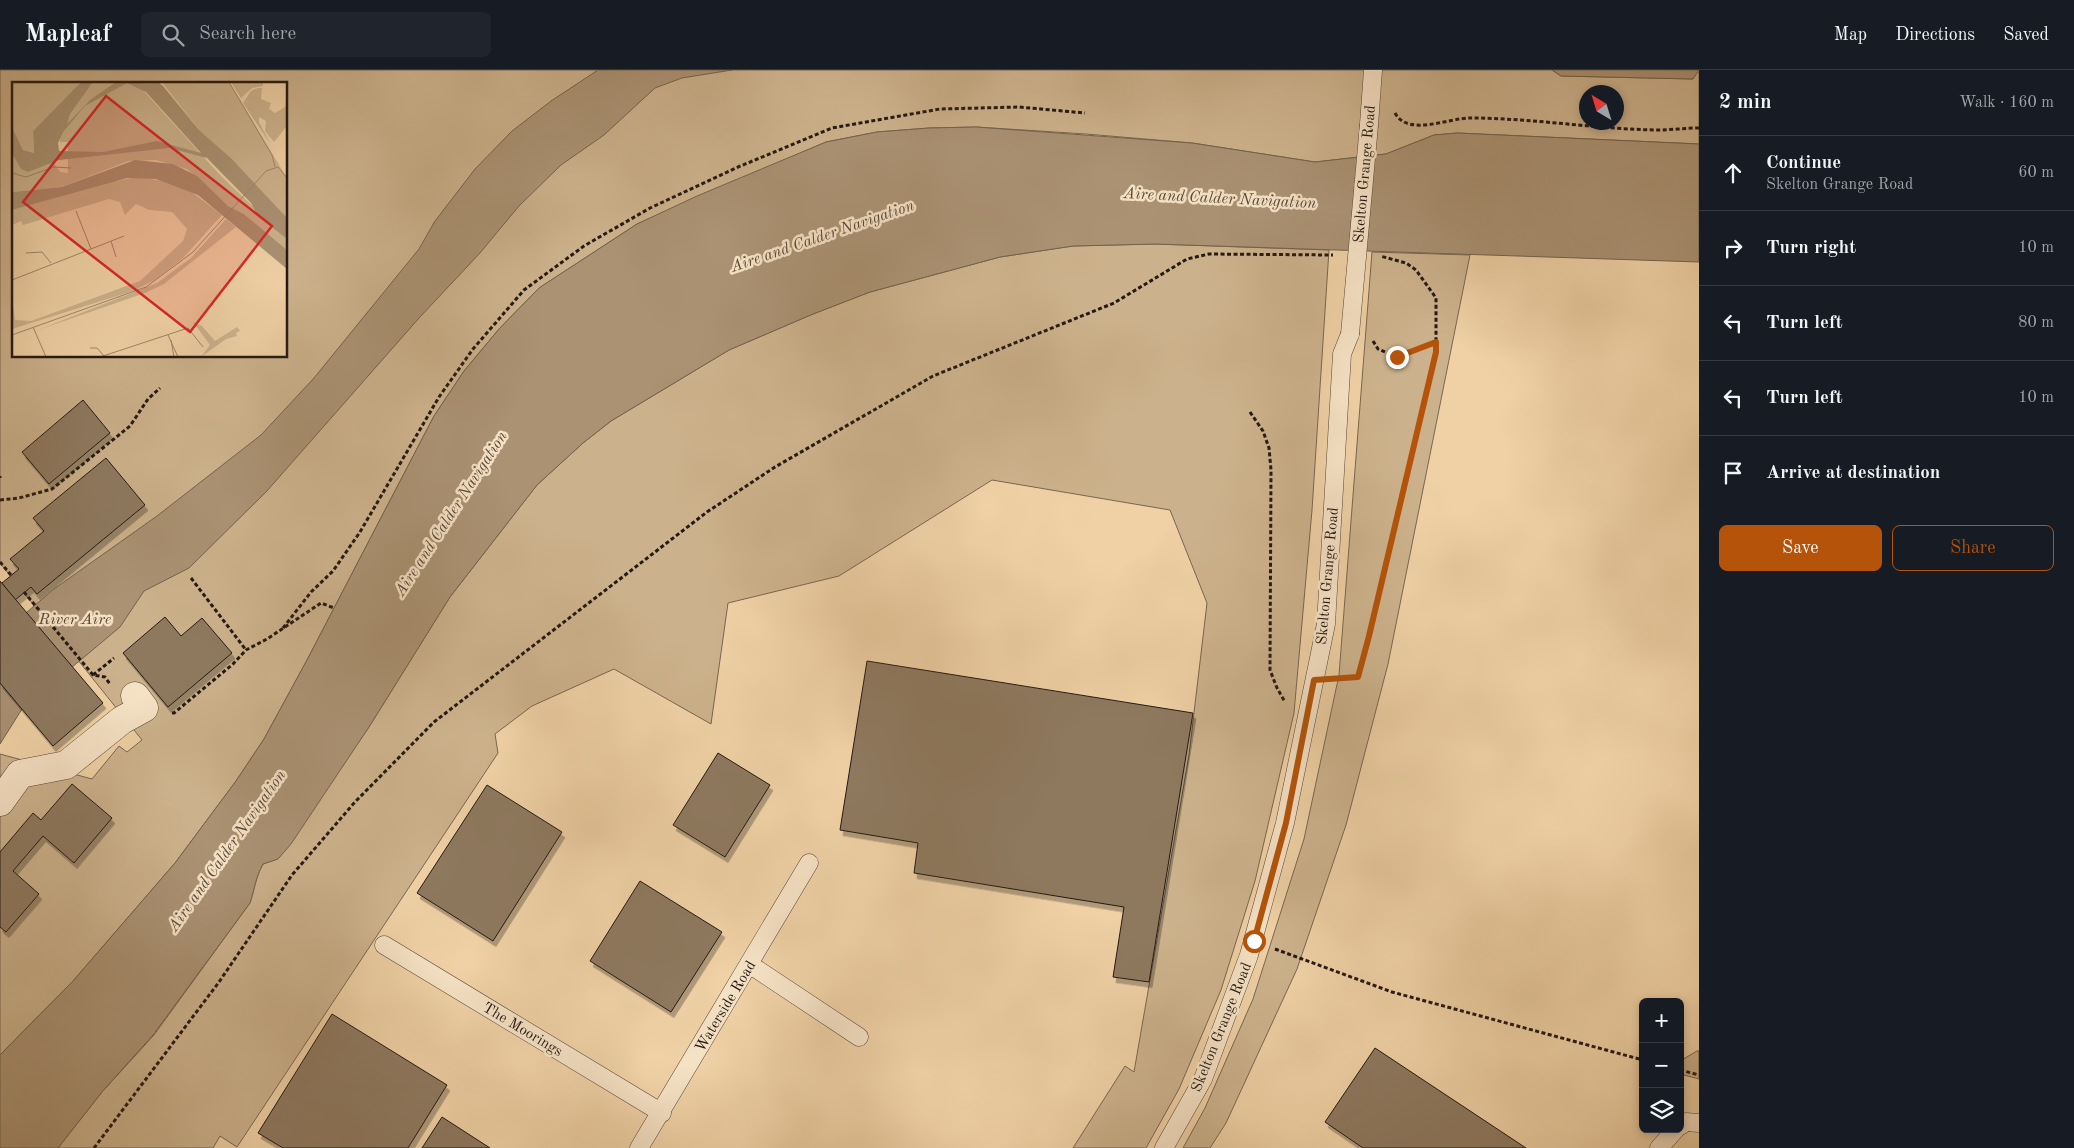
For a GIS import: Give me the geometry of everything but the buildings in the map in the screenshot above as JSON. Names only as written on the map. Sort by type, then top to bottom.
[{"type":"street","points":[[0,802],[20,774],[66,765],[122,720],[139,702]]},
{"type":"lane","name":"Skelton Grange Road","points":[[1164,1148],[1203,1079],[1254,941],[1286,823],[1326,624],[1342,354],[1350,334],[1373,70]]},
{"type":"lane","name":"Waterside Road","points":[[640,1148],[809,863]]},
{"type":"lane","name":"The Moorings","points":[[384,944],[662,1112]]},
{"type":"lane","points":[[750,964],[859,1037]]},
{"type":"lane","points":[[1684,1123],[1699,1123]]},
{"type":"lane","points":[[1659,1148],[1672,1133]]},
{"type":"path","points":[[282,628],[311,592],[333,571],[360,532],[439,397],[473,349],[524,290],[584,246],[633,217],[738,167],[832,128],[940,109],[1019,107],[1085,113]]},
{"type":"path","points":[[1394,112],[1399,120],[1409,124],[1431,125],[1462,118],[1508,118],[1657,130],[1699,128]]},
{"type":"path","points":[[94,1148],[140,1090],[219,982],[292,875],[355,802],[434,722],[707,512],[775,467],[934,376],[1114,303],[1187,259],[1209,254],[1342,256]]},
{"type":"path","points":[[1314,680],[1358,677],[1436,352],[1436,298],[1416,270],[1406,263],[1379,256]]},
{"type":"path","points":[[1378,349],[1397,357],[1436,342]]},
{"type":"path","points":[[0,500],[19,498],[52,489],[130,426],[148,399],[160,388]]},
{"type":"path","points":[[1250,412],[1263,431],[1269,448],[1271,502],[1270,670],[1277,688],[1286,702]]},
{"type":"path","points":[[0,562],[11,575]]},
{"type":"path","points":[[191,578],[246,650]]},
{"type":"path","points":[[24,592],[93,674],[105,677],[121,697],[174,714],[233,664],[246,650],[321,602],[334,608]]},
{"type":"path","points":[[93,674],[114,658]]},
{"type":"path","points":[[1254,941],[1392,992],[1639,1059]]},
{"type":"path","points":[[1684,1071],[1699,1075]]},
{"type":"shaded area","points":[[0,70],[1552,70],[1561,76],[1693,79],[1697,72],[1699,72],[1699,144],[1457,133],[1434,135],[1386,154],[1315,162],[1192,143],[976,127],[929,128],[877,132],[826,142],[637,224],[539,288],[499,329],[464,371],[434,416],[307,660],[264,739],[236,781],[175,863],[73,981],[0,1055],[0,754],[92,779],[119,746],[127,752],[142,740],[0,563]]},
{"type":"shaded area","points":[[1155,244],[1329,250],[1312,510],[1294,713],[1255,881],[1221,990],[1179,1089],[1146,1148],[1073,1148],[1125,1066],[1134,1072],[1189,755],[1207,603],[1170,510],[992,480],[839,576],[728,603],[711,724],[614,669],[532,706],[495,734],[498,753],[237,1147],[220,1136],[213,1148],[58,1148],[102,1092],[154,1035],[250,903],[263,864],[278,859],[369,727],[450,597],[537,485],[583,443],[611,421],[729,350],[870,292],[1000,257],[1073,246]]},
{"type":"shaded area","points":[[1372,252],[1470,255],[1388,664],[1346,825],[1297,969],[1226,1123],[1210,1148],[1183,1148],[1205,1108],[1253,999],[1304,839],[1339,675]]},
{"type":"shaded area","points":[[1699,1051],[1699,1079],[1684,1075],[1684,1059]]},
{"type":"water","name":"River Aire","points":[[598,70],[732,70],[682,78],[655,88],[604,135],[561,165],[519,206],[480,253],[420,317],[266,492],[189,568],[144,591],[120,627],[22,709],[0,744],[0,635],[54,589],[157,516],[261,435],[314,378],[419,249],[435,221],[475,169],[512,131],[551,101]]},
{"type":"water","points":[[1552,70],[1699,70],[1693,79],[1561,76]]},
{"type":"water","name":"Aire and Calder Navigation","points":[[976,127],[1192,143],[1315,162],[1386,154],[1434,135],[1457,133],[1699,144],[1699,262],[1155,244],[1073,246],[1000,257],[870,292],[729,350],[611,421],[583,443],[537,485],[450,597],[369,727],[291,844],[278,859],[263,864],[250,903],[153,1035],[102,1092],[58,1148],[0,1148],[0,1055],[73,981],[175,863],[236,781],[264,739],[307,660],[434,416],[464,371],[499,329],[539,288],[637,224],[697,196],[826,142],[877,132]]},
{"type":"route","points":[[1254,941],[1286,823],[1314,680],[1358,677],[1436,352],[1436,342],[1397,357]]}]
